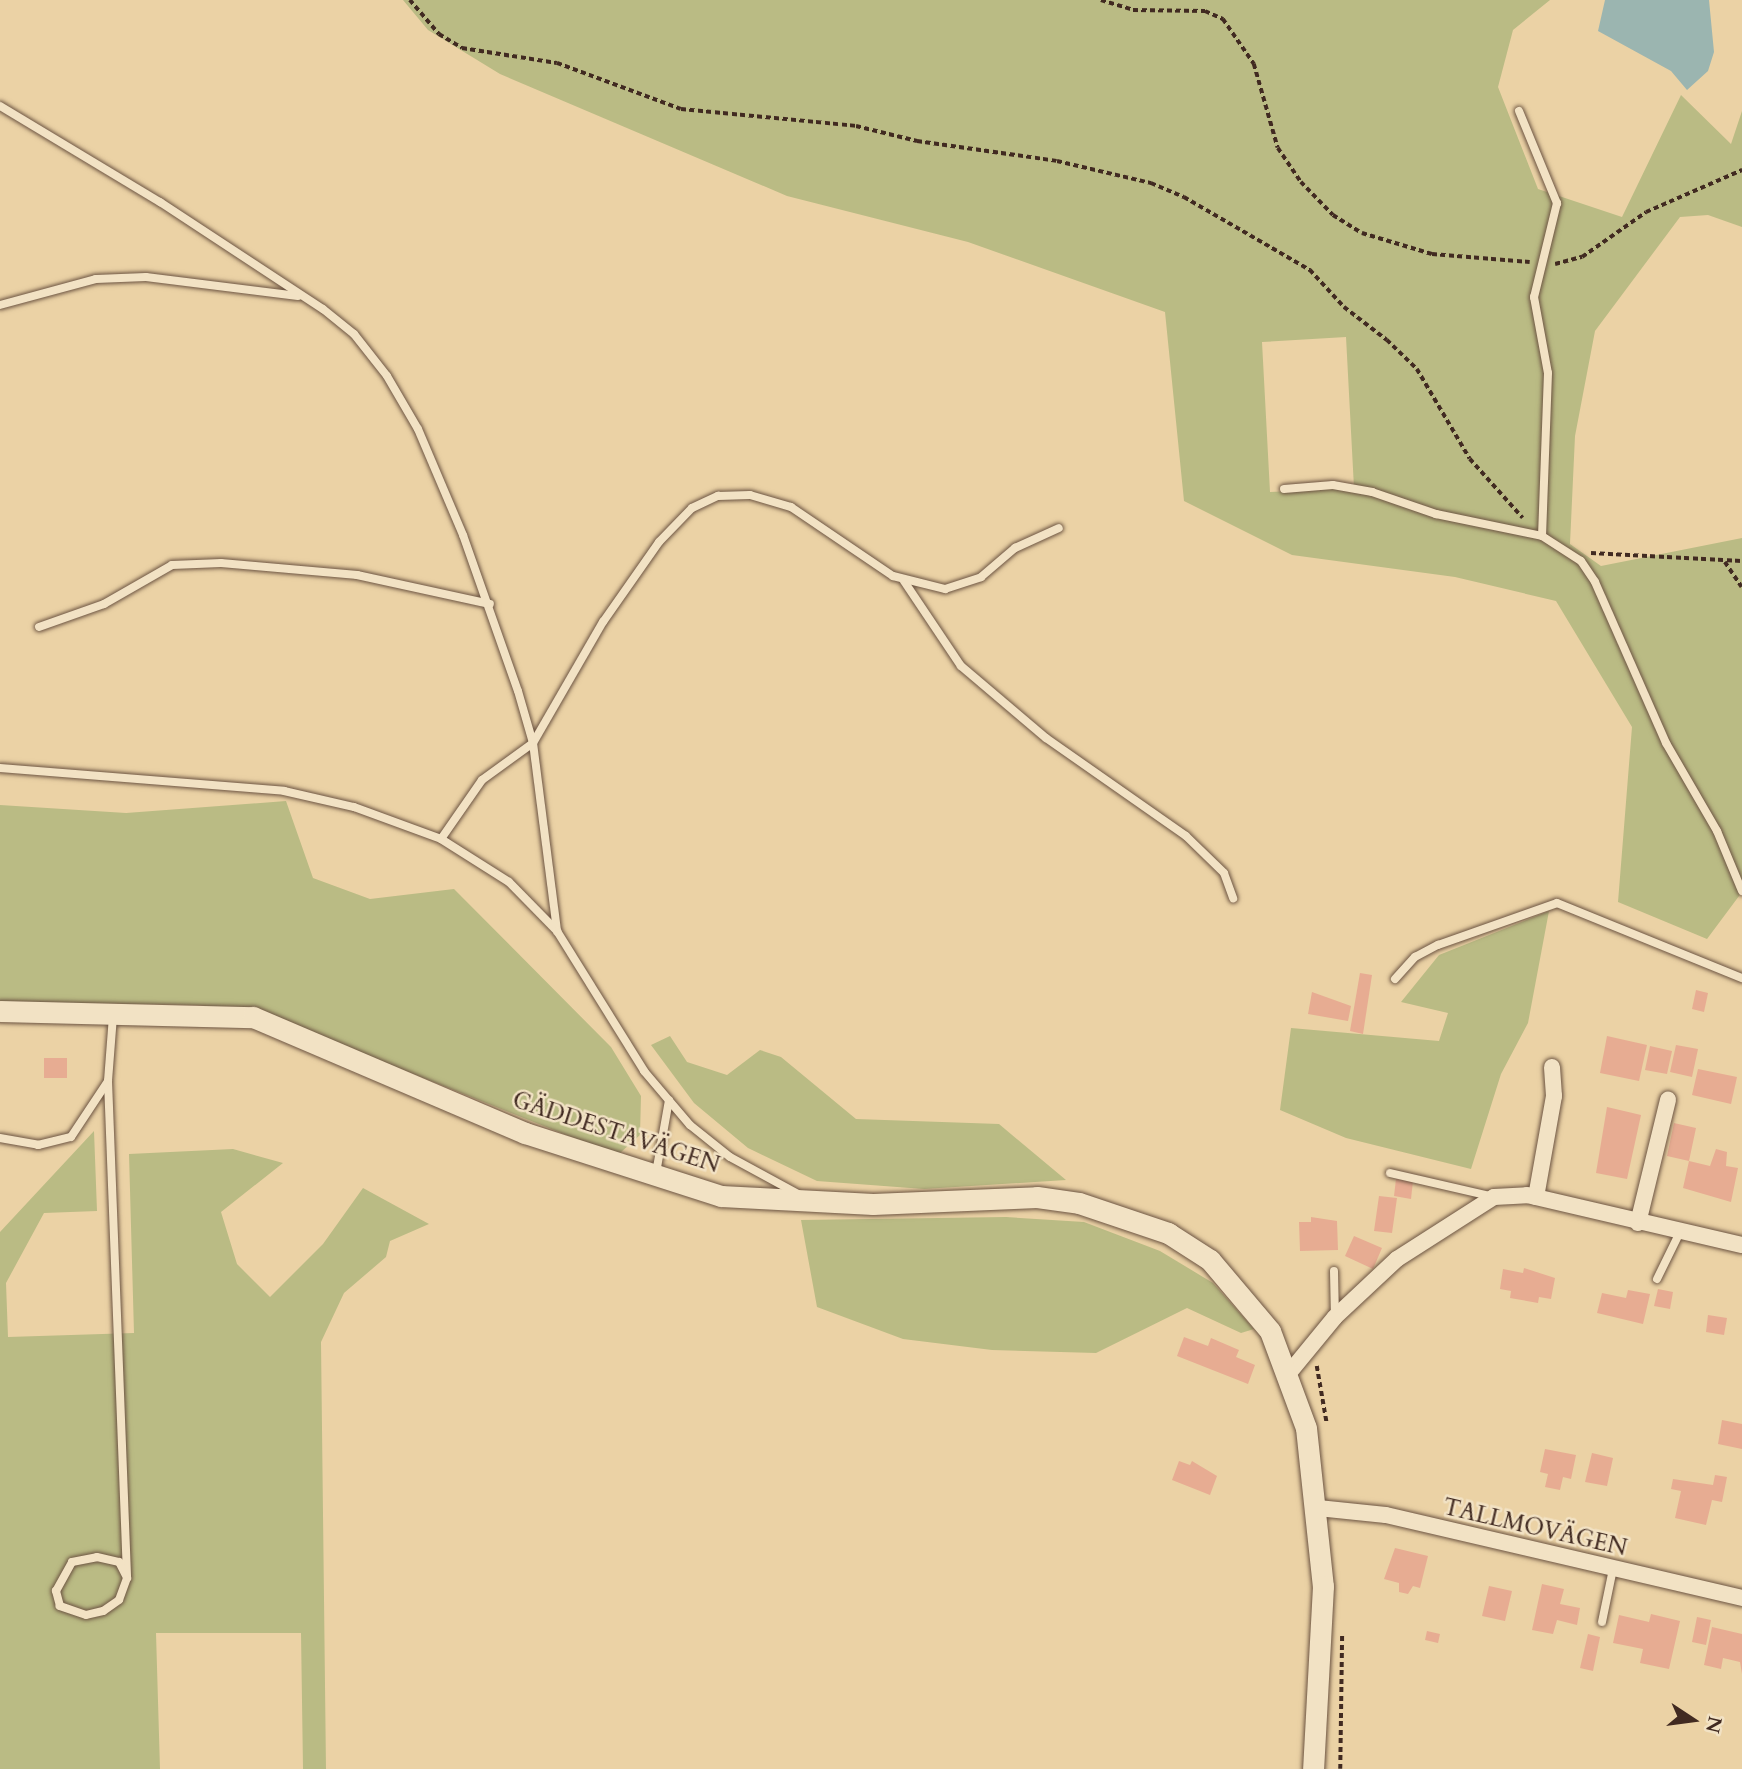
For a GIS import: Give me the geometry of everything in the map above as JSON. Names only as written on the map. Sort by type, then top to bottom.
[{"type":"street","name":"GÄDDESTAVÄGEN","points":[[0,1011],[113,1016],[253,1017],[481,1116],[654,1178],[721,1196],[824,1203],[1037,1197],[1124,1216],[1168,1233],[1210,1260],[1270,1331],[1289,1373],[1306,1428],[1318,1508],[1323,1586],[1313,1769]]},
{"type":"street","points":[[1536,1197],[1554,1096],[1552,1067]]},
{"type":"street","points":[[1638,1223],[1668,1100]]},
{"type":"street","points":[[1289,1373],[1335,1317],[1397,1259],[1469,1208],[1494,1197],[1536,1197],[1638,1223],[1742,1245]]},
{"type":"street","name":"TALLMOVÄGEN","points":[[1318,1508],[1386,1515],[1742,1598]]},
{"type":"lane","points":[[0,106],[160,202],[304,297],[354,334],[387,376],[418,429],[490,604],[533,743],[557,931]]},
{"type":"lane","points":[[1519,111],[1556,194],[1555,224],[1534,297],[1548,373],[1542,536]]},
{"type":"lane","points":[[0,306],[96,279],[146,277],[304,297]]},
{"type":"lane","points":[[1284,489],[1312,485],[1359,490],[1542,536],[1581,561],[1595,582],[1666,743],[1717,831],[1742,891]]},
{"type":"lane","points":[[440,838],[482,780],[533,743],[603,622],[659,542],[692,508],[718,496],[750,495],[791,507],[902,579],[945,589],[981,577],[1015,548],[1059,528]]},
{"type":"lane","points":[[39,627],[104,604],[172,565],[197,564],[357,575],[490,604]]},
{"type":"lane","points":[[902,579],[961,666],[1046,738],[1186,836],[1224,873],[1233,898]]},
{"type":"lane","points":[[0,768],[285,791],[354,807],[440,838],[509,882],[557,931],[644,1071],[669,1100],[730,1157],[824,1203]]},
{"type":"lane","points":[[1395,979],[1415,957],[1438,945],[1557,903],[1742,978]]},
{"type":"lane","points":[[113,1016],[108,1081],[127,1578],[119,1600],[103,1611],[86,1615],[60,1606],[57,1591],[72,1562],[97,1557],[119,1562],[127,1578]]},
{"type":"lane","points":[[0,1138],[46,1145],[71,1137],[108,1081]]},
{"type":"lane","points":[[654,1178],[669,1100]]},
{"type":"lane","points":[[1390,1173],[1494,1197]]},
{"type":"lane","points":[[1657,1279],[1680,1232]]},
{"type":"lane","points":[[1334,1271],[1335,1317]]},
{"type":"lane","points":[[1602,1622],[1613,1569]]},
{"type":"path","points":[[410,0],[439,34],[462,48],[557,63],[681,109],[856,126],[917,141],[1057,161],[1151,183],[1184,197],[1310,270],[1343,307],[1387,340],[1417,369],[1470,459],[1542,536]]},
{"type":"path","points":[[1101,0],[1133,10],[1177,7],[1223,19],[1254,64],[1278,148],[1301,182],[1333,215],[1362,233],[1432,254],[1542,263],[1582,257],[1646,212],[1742,170]]},
{"type":"path","points":[[1581,551],[1742,561]]},
{"type":"path","points":[[1725,562],[1742,587]]},
{"type":"green space","points":[[403,0],[1550,0],[1513,30],[1498,87],[1538,189],[1622,217],[1681,95],[1731,144],[1742,111],[1742,227],[1708,215],[1680,217],[1595,331],[1575,436],[1570,544],[1601,566],[1742,538],[1742,892],[1707,939],[1618,902],[1632,727],[1556,601],[1455,577],[1292,555],[1184,501],[1165,312],[968,242],[787,196],[500,74],[428,30]],"holes":[[[1346,337],[1354,488],[1270,492],[1262,342]]]},
{"type":"green space","points":[[286,801],[313,878],[370,899],[454,889],[611,1047],[641,1096],[640,1135],[620,1153],[589,1144],[258,1012],[197,1005],[0,1002],[0,805],[126,813]]},
{"type":"green space","points":[[1549,911],[1528,1023],[1501,1074],[1471,1169],[1346,1138],[1280,1110],[1291,1028],[1439,1041],[1448,1013],[1401,1002],[1439,955]]},
{"type":"green space","points":[[670,1036],[687,1062],[727,1075],[760,1050],[781,1057],[856,1119],[999,1124],[1066,1180],[924,1189],[817,1181],[748,1148],[694,1103],[651,1045]]},
{"type":"green space","points":[[94,1131],[97,1211],[44,1213],[6,1283],[8,1337],[134,1333],[129,1154],[233,1149],[283,1163],[221,1212],[237,1264],[270,1297],[323,1244],[363,1188],[429,1224],[390,1241],[386,1257],[344,1293],[321,1342],[326,1769],[303,1769],[301,1633],[156,1633],[160,1769],[0,1769],[0,1232]]},
{"type":"green space","points":[[1006,1217],[1084,1222],[1160,1251],[1213,1283],[1254,1329],[1241,1333],[1187,1308],[1096,1353],[992,1350],[903,1339],[817,1307],[801,1220]]},
{"type":"water","points":[[1605,0],[1709,0],[1714,52],[1708,71],[1687,90],[1671,71],[1598,31]]},
{"type":"building","points":[[1360,973],[1372,975],[1363,1034],[1350,1031]]},
{"type":"building","points":[[1696,990],[1708,993],[1704,1012],[1692,1009]]},
{"type":"building","points":[[1312,992],[1351,1006],[1348,1021],[1308,1014]]},
{"type":"building","points":[[1607,1036],[1647,1045],[1639,1081],[1600,1073]]},
{"type":"building","points":[[1676,1045],[1698,1049],[1692,1077],[1670,1072]]},
{"type":"building","points":[[1650,1046],[1672,1051],[1667,1074],[1645,1070]]},
{"type":"building","points":[[44,1058],[67,1058],[67,1078],[44,1078]]},
{"type":"building","points":[[1698,1069],[1737,1077],[1731,1104],[1692,1095]]},
{"type":"building","points":[[1607,1107],[1641,1115],[1627,1179],[1596,1173]]},
{"type":"building","points":[[1674,1123],[1696,1128],[1689,1161],[1667,1156]]},
{"type":"building","points":[[1716,1149],[1727,1152],[1726,1166],[1738,1168],[1731,1202],[1683,1188],[1689,1161],[1710,1166]]},
{"type":"building","points":[[1396,1179],[1413,1181],[1411,1199],[1394,1196]]},
{"type":"building","points":[[1379,1196],[1397,1198],[1392,1233],[1374,1231]]},
{"type":"building","points":[[1311,1217],[1337,1221],[1338,1250],[1300,1251],[1299,1222],[1311,1222]]},
{"type":"building","points":[[1354,1236],[1382,1248],[1373,1269],[1345,1256]]},
{"type":"building","points":[[1524,1268],[1555,1278],[1551,1299],[1539,1297],[1538,1303],[1510,1298],[1511,1291],[1500,1289],[1503,1269],[1523,1273]]},
{"type":"building","points":[[1658,1289],[1673,1292],[1670,1309],[1654,1306]]},
{"type":"building","points":[[1628,1290],[1650,1294],[1643,1324],[1597,1313],[1602,1293],[1626,1298]]},
{"type":"building","points":[[1708,1315],[1727,1318],[1724,1335],[1706,1332]]},
{"type":"building","points":[[1184,1337],[1208,1346],[1211,1338],[1239,1350],[1236,1357],[1255,1365],[1248,1384],[1177,1356]]},
{"type":"building","points":[[1722,1420],[1742,1424],[1742,1449],[1718,1444]]},
{"type":"building","points":[[1545,1449],[1576,1455],[1571,1479],[1563,1477],[1560,1490],[1545,1487],[1548,1474],[1540,1472]]},
{"type":"building","points":[[1592,1453],[1613,1458],[1607,1486],[1585,1482]]},
{"type":"building","points":[[1179,1461],[1190,1465],[1192,1461],[1217,1476],[1210,1495],[1172,1480]]},
{"type":"building","points":[[1715,1475],[1727,1477],[1722,1502],[1712,1500],[1706,1525],[1675,1518],[1681,1491],[1671,1489],[1673,1479],[1713,1485]]},
{"type":"building","points":[[1395,1548],[1428,1556],[1420,1588],[1413,1586],[1408,1594],[1399,1592],[1399,1583],[1384,1579]]},
{"type":"building","points":[[1542,1584],[1564,1589],[1560,1604],[1580,1608],[1577,1625],[1557,1620],[1553,1634],[1532,1630]]},
{"type":"building","points":[[1489,1586],[1512,1591],[1505,1621],[1482,1616]]},
{"type":"building","points":[[1651,1614],[1680,1621],[1669,1669],[1640,1663],[1643,1649],[1613,1643],[1619,1615],[1649,1622]]},
{"type":"building","points":[[1697,1617],[1711,1620],[1706,1645],[1692,1642]]},
{"type":"building","points":[[1712,1627],[1742,1634],[1742,1674],[1740,1662],[1723,1658],[1721,1669],[1704,1665]]},
{"type":"building","points":[[1427,1631],[1440,1634],[1438,1643],[1425,1640]]},
{"type":"building","points":[[1588,1634],[1600,1637],[1593,1671],[1580,1668]]}]
